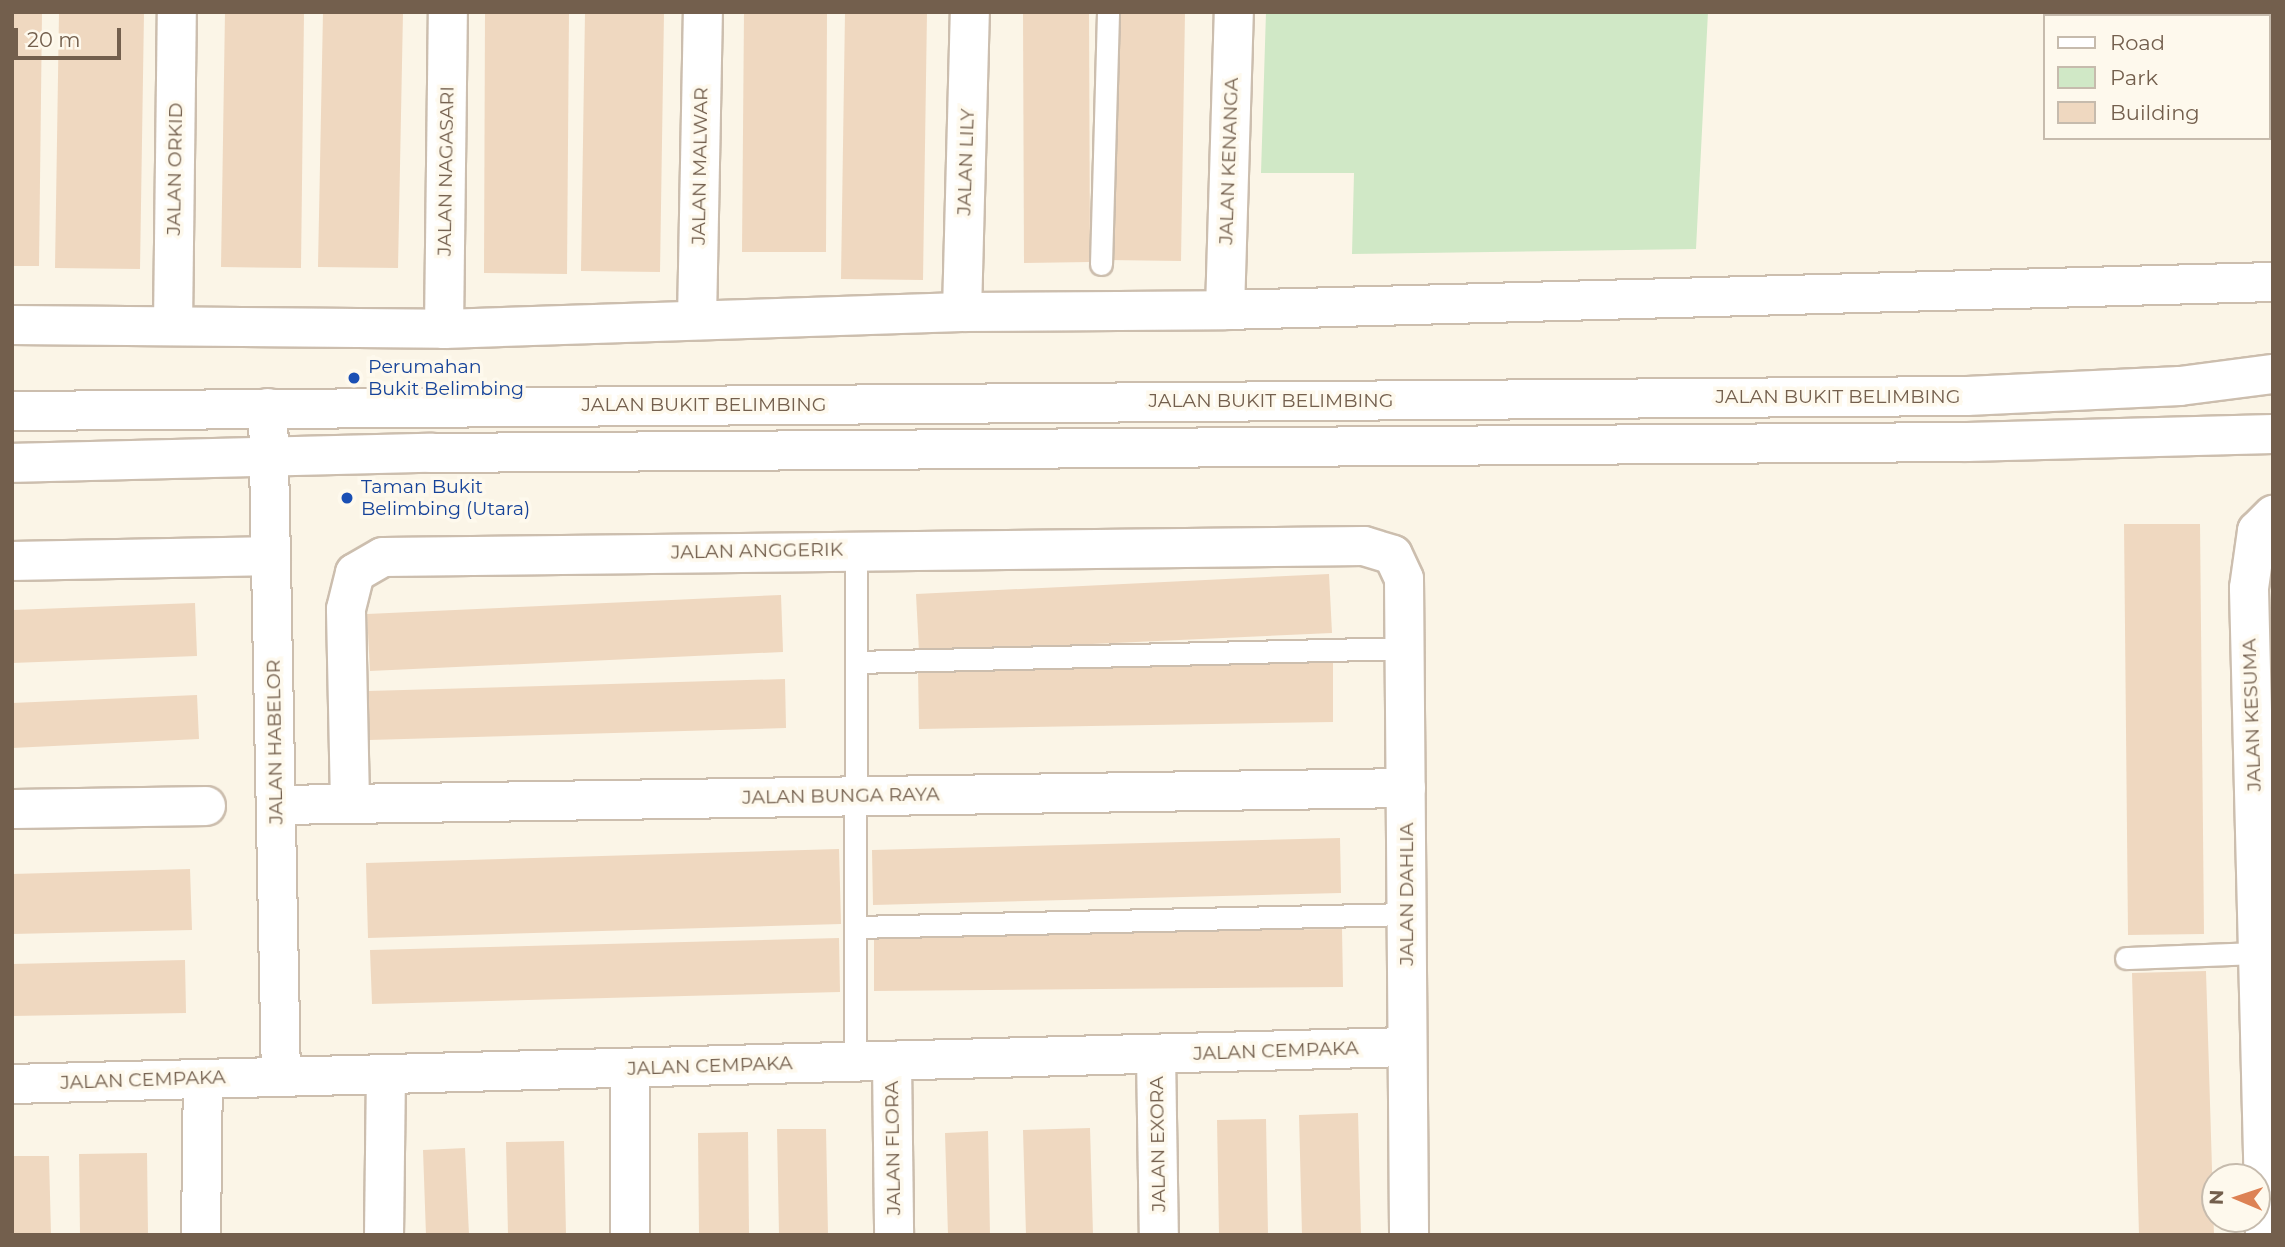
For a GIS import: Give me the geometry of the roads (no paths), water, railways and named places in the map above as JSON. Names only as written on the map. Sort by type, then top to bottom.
[{"type":"street","name":"JALAN ORKID","points":[[173,325],[177,12]]},
{"type":"street","name":"JALAN NAGASARI","points":[[444,329],[448,12]]},
{"type":"street","name":"JALAN MALWAR","points":[[697,320],[703,12]]},
{"type":"street","name":"JALAN LILY","points":[[962,312],[970,12]]},
{"type":"street","name":"JALAN KENANGA","points":[[1225,310],[1234,12]]},
{"type":"street","points":[[12,325],[444,329],[962,312],[1225,310],[2273,282]]},
{"type":"street","name":"JALAN BUKIT BELIMBING","points":[[12,411],[1966,396],[2180,386],[2273,374]]},
{"type":"street","name":"JALAN HABELOR","points":[[268,408],[281,1077]]},
{"type":"street","points":[[12,463],[444,453],[1967,442],[2273,434]]},
{"type":"street","name":"JALAN KESUMA","points":[[2265,523],[2249,588],[2264,815],[2259,953],[2268,1105],[2265,1235]]},
{"type":"street","name":"JALAN ANGGERIK","points":[[350,802],[346,609],[355,573],[383,556],[1364,546],[1392,555]]},
{"type":"street","name":"JALAN DAHLIA","points":[[1392,555],[1404,579],[1409,1235]]},
{"type":"street","points":[[12,561],[271,556]]},
{"type":"street","name":"JALAN BUNGA RAYA","points":[[276,805],[1406,788]]},
{"type":"street","points":[[12,809],[206,806]]},
{"type":"street","name":"JALAN CEMPAKA","points":[[12,1084],[1407,1047]]},
{"type":"street","name":"JALAN EXORA","points":[[1156,1054],[1159,1235]]},
{"type":"street","name":"JALAN FLORA","points":[[892,1061],[894,1235]]},
{"type":"street","points":[[630,1068],[630,1235]]},
{"type":"street","points":[[384,1235],[386,1074]]},
{"type":"street","points":[[201,1235],[203,1079]]},
{"type":"lane","points":[[1101,264],[1108,12]]},
{"type":"lane","points":[[855,1062],[856,550]]},
{"type":"lane","points":[[856,662],[1405,648]]},
{"type":"lane","points":[[856,927],[1407,914]]},
{"type":"lane","points":[[2126,958],[2259,953]]},
{"type":"place","name":"Perumahan Bukit Belimbing","points":[[354,378]]},
{"type":"place","name":"Taman Bukit Belimbing (Utara)","points":[[347,498]]}]
